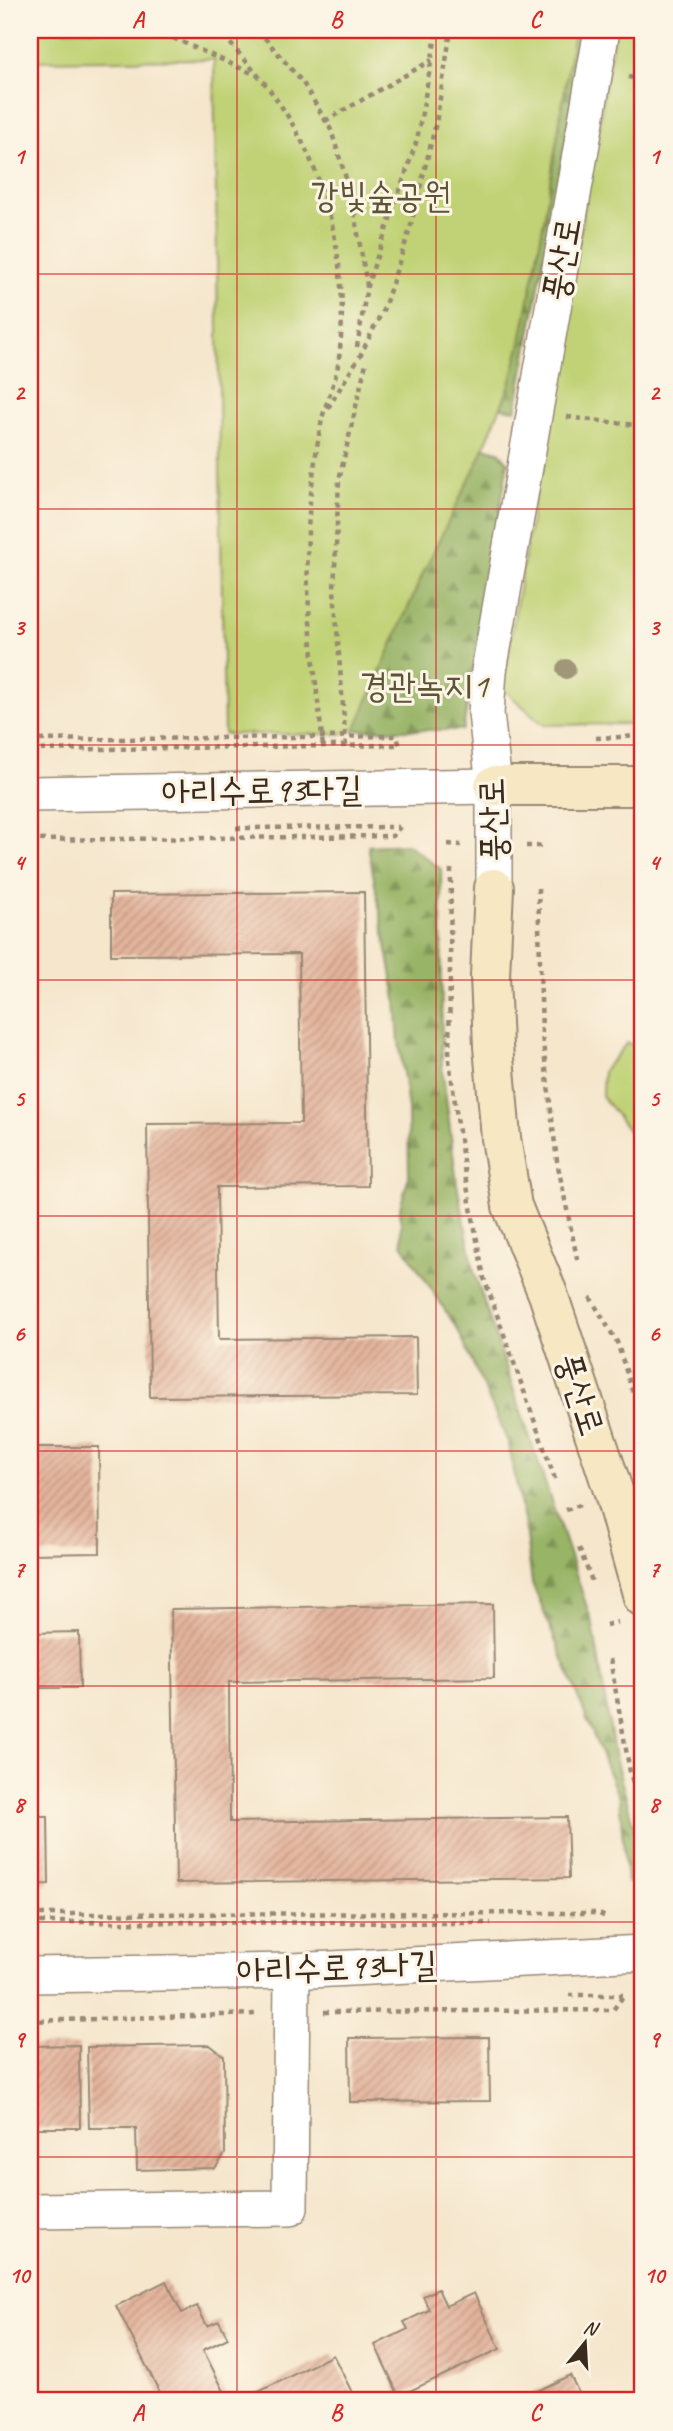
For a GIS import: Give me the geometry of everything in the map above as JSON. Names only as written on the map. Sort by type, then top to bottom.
[{"type":"street","name":"풍산로","points":[[602,30],[489,671],[486,713],[494,786],[494,887],[490,976],[501,1139],[512,1206],[548,1294],[614,1493],[643,1597]]},
{"type":"street","points":[[494,786],[643,786]]},
{"type":"street","name":"아리수로93다길","points":[[30,793],[494,786]]},
{"type":"street","name":"아리수로93나길","points":[[30,1975],[292,1971],[643,1953]]},
{"type":"street","points":[[30,2211],[290,2208],[292,1971]]},
{"type":"path","points":[[155,30],[257,76]]},
{"type":"path","points":[[216,30],[278,100],[315,167],[334,230],[343,306],[339,361],[323,416],[311,495],[307,587],[312,664],[323,747]]},
{"type":"path","points":[[258,30],[303,83],[331,130],[351,194],[367,286]]},
{"type":"path","points":[[357,347],[367,286],[417,140],[438,30]]},
{"type":"path","points":[[323,416],[384,307],[410,229],[436,122],[451,30]]},
{"type":"path","points":[[325,121],[432,60]]},
{"type":"path","points":[[346,746],[334,590],[339,480],[366,363]]},
{"type":"path","points":[[562,416],[643,426]]},
{"type":"path","points":[[30,740],[396,736],[400,745],[30,750]]},
{"type":"path","points":[[596,738],[643,736]]},
{"type":"path","points":[[30,840],[393,836],[400,827],[364,828]]},
{"type":"path","points":[[538,888],[542,1035],[557,1161],[579,1272]]},
{"type":"path","points":[[589,1296],[617,1342],[643,1425]]},
{"type":"path","points":[[579,1548],[592,1581]]},
{"type":"path","points":[[610,1659],[630,1772],[643,1820]]},
{"type":"path","points":[[30,1914],[597,1913],[618,1923],[605,1923]]},
{"type":"path","points":[[30,1922],[502,1923]]},
{"type":"path","points":[[30,2021],[292,2012],[613,2010],[624,1995]]},
{"type":"green space","name":"강빛숲공원","points":[[30,30],[574,30],[544,220],[520,347],[510,384],[481,455],[423,573],[355,730],[339,734],[224,734],[214,59],[30,61]]},
{"type":"green space","points":[[574,30],[586,30],[516,410],[501,408],[517,358],[527,307]]},
{"type":"green space","points":[[615,30],[643,30],[643,724],[544,725],[502,688]]},
{"type":"green space","name":"경관녹지1","points":[[484,447],[498,451],[508,462],[463,730],[355,730],[423,573]]},
{"type":"green space","points":[[407,844],[441,869],[442,1067],[457,1184],[475,1275],[593,1625],[615,1758],[643,1860],[643,1871],[627,1883],[619,1798],[532,1583],[524,1520],[508,1442],[458,1330],[402,1244],[400,1208],[409,1175],[408,1109],[396,999],[368,846]]},
{"type":"green space","points":[[627,1043],[643,1048],[643,1150],[602,1096],[603,1071]]},
{"type":"building","points":[[364,892],[368,1186],[217,1187],[219,1339],[416,1337],[417,1395],[150,1397],[147,1124],[301,1123],[299,954],[111,955],[111,894]]},
{"type":"building","points":[[30,1447],[99,1447],[100,1553],[30,1554]]},
{"type":"building","points":[[493,1604],[494,1678],[229,1682],[230,1822],[567,1817],[569,1878],[176,1883],[171,1609]]},
{"type":"building","points":[[79,1632],[80,1688],[30,1688],[30,1633]]},
{"type":"building","points":[[30,1816],[48,1816],[49,1884],[30,1885]]},
{"type":"building","points":[[489,2037],[490,2101],[350,2102],[349,2038]]},
{"type":"building","points":[[79,2045],[80,2128],[30,2128],[30,2046]]},
{"type":"building","points":[[210,2045],[224,2056],[225,2154],[215,2168],[137,2170],[136,2128],[89,2128],[87,2047]]},
{"type":"building","points":[[166,2281],[182,2313],[197,2306],[207,2326],[219,2321],[228,2338],[203,2350],[229,2401],[164,2401],[116,2306]]},
{"type":"building","points":[[438,2289],[446,2306],[474,2293],[500,2349],[399,2396],[375,2345],[408,2329],[404,2322],[429,2310],[423,2296]]},
{"type":"building","points":[[333,2355],[356,2400],[240,2401]]},
{"type":"building","points":[[570,2375],[583,2401],[530,2401],[527,2396]]}]
